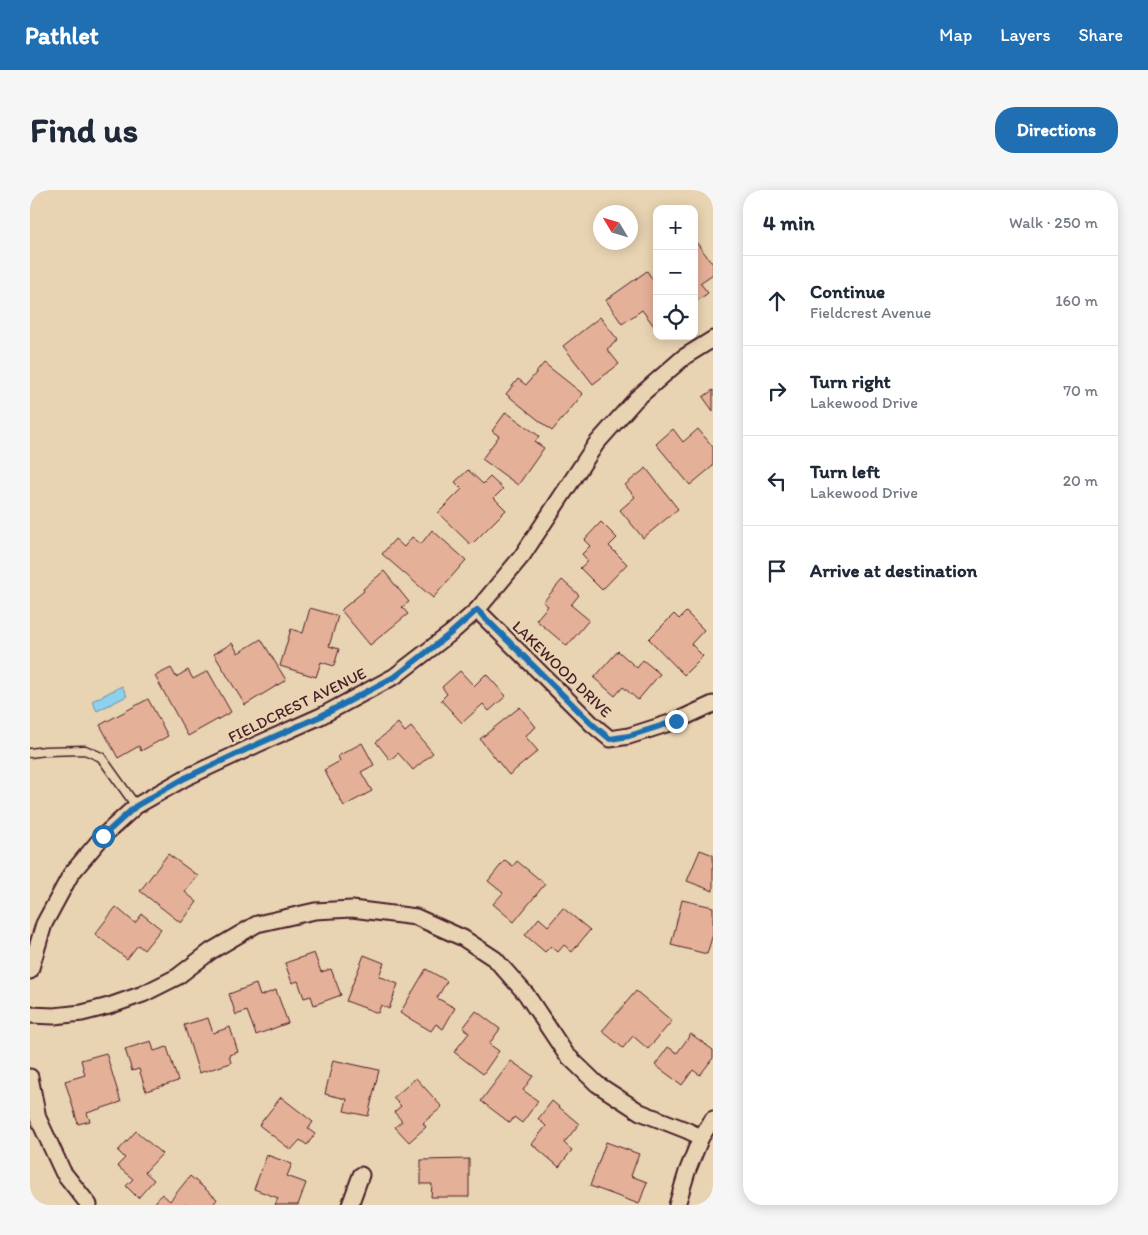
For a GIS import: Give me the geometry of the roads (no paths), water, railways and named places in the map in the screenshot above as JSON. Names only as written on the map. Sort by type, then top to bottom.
[{"type":"street","name":"FIELDCREST AVENUE","points":[[30,972],[44,924],[71,874],[103,836],[136,806],[185,778],[321,716],[396,676],[451,633],[477,610],[522,556],[596,444],[636,399],[684,357],[713,339]]},
{"type":"street","name":"LAKEWOOD DRIVE","points":[[477,610],[592,724],[610,739],[629,736],[676,721],[713,704]]},
{"type":"street","points":[[30,1015],[54,1016],[82,1013],[143,994],[177,978],[211,951],[258,924],[315,911],[352,909],[416,917],[463,938],[495,959],[526,994],[566,1054],[597,1084],[640,1112],[701,1138]]},
{"type":"street","points":[[30,1077],[38,1118],[64,1172],[89,1205]]},
{"type":"street","points":[[677,1205],[687,1172],[701,1138],[713,1119]]},
{"type":"street","points":[[350,1205],[360,1175]]},
{"type":"lane","points":[[30,753],[84,750],[101,757],[136,806]]},
{"type":"water","points":[[122,686],[127,696],[97,711],[92,701]]}]
